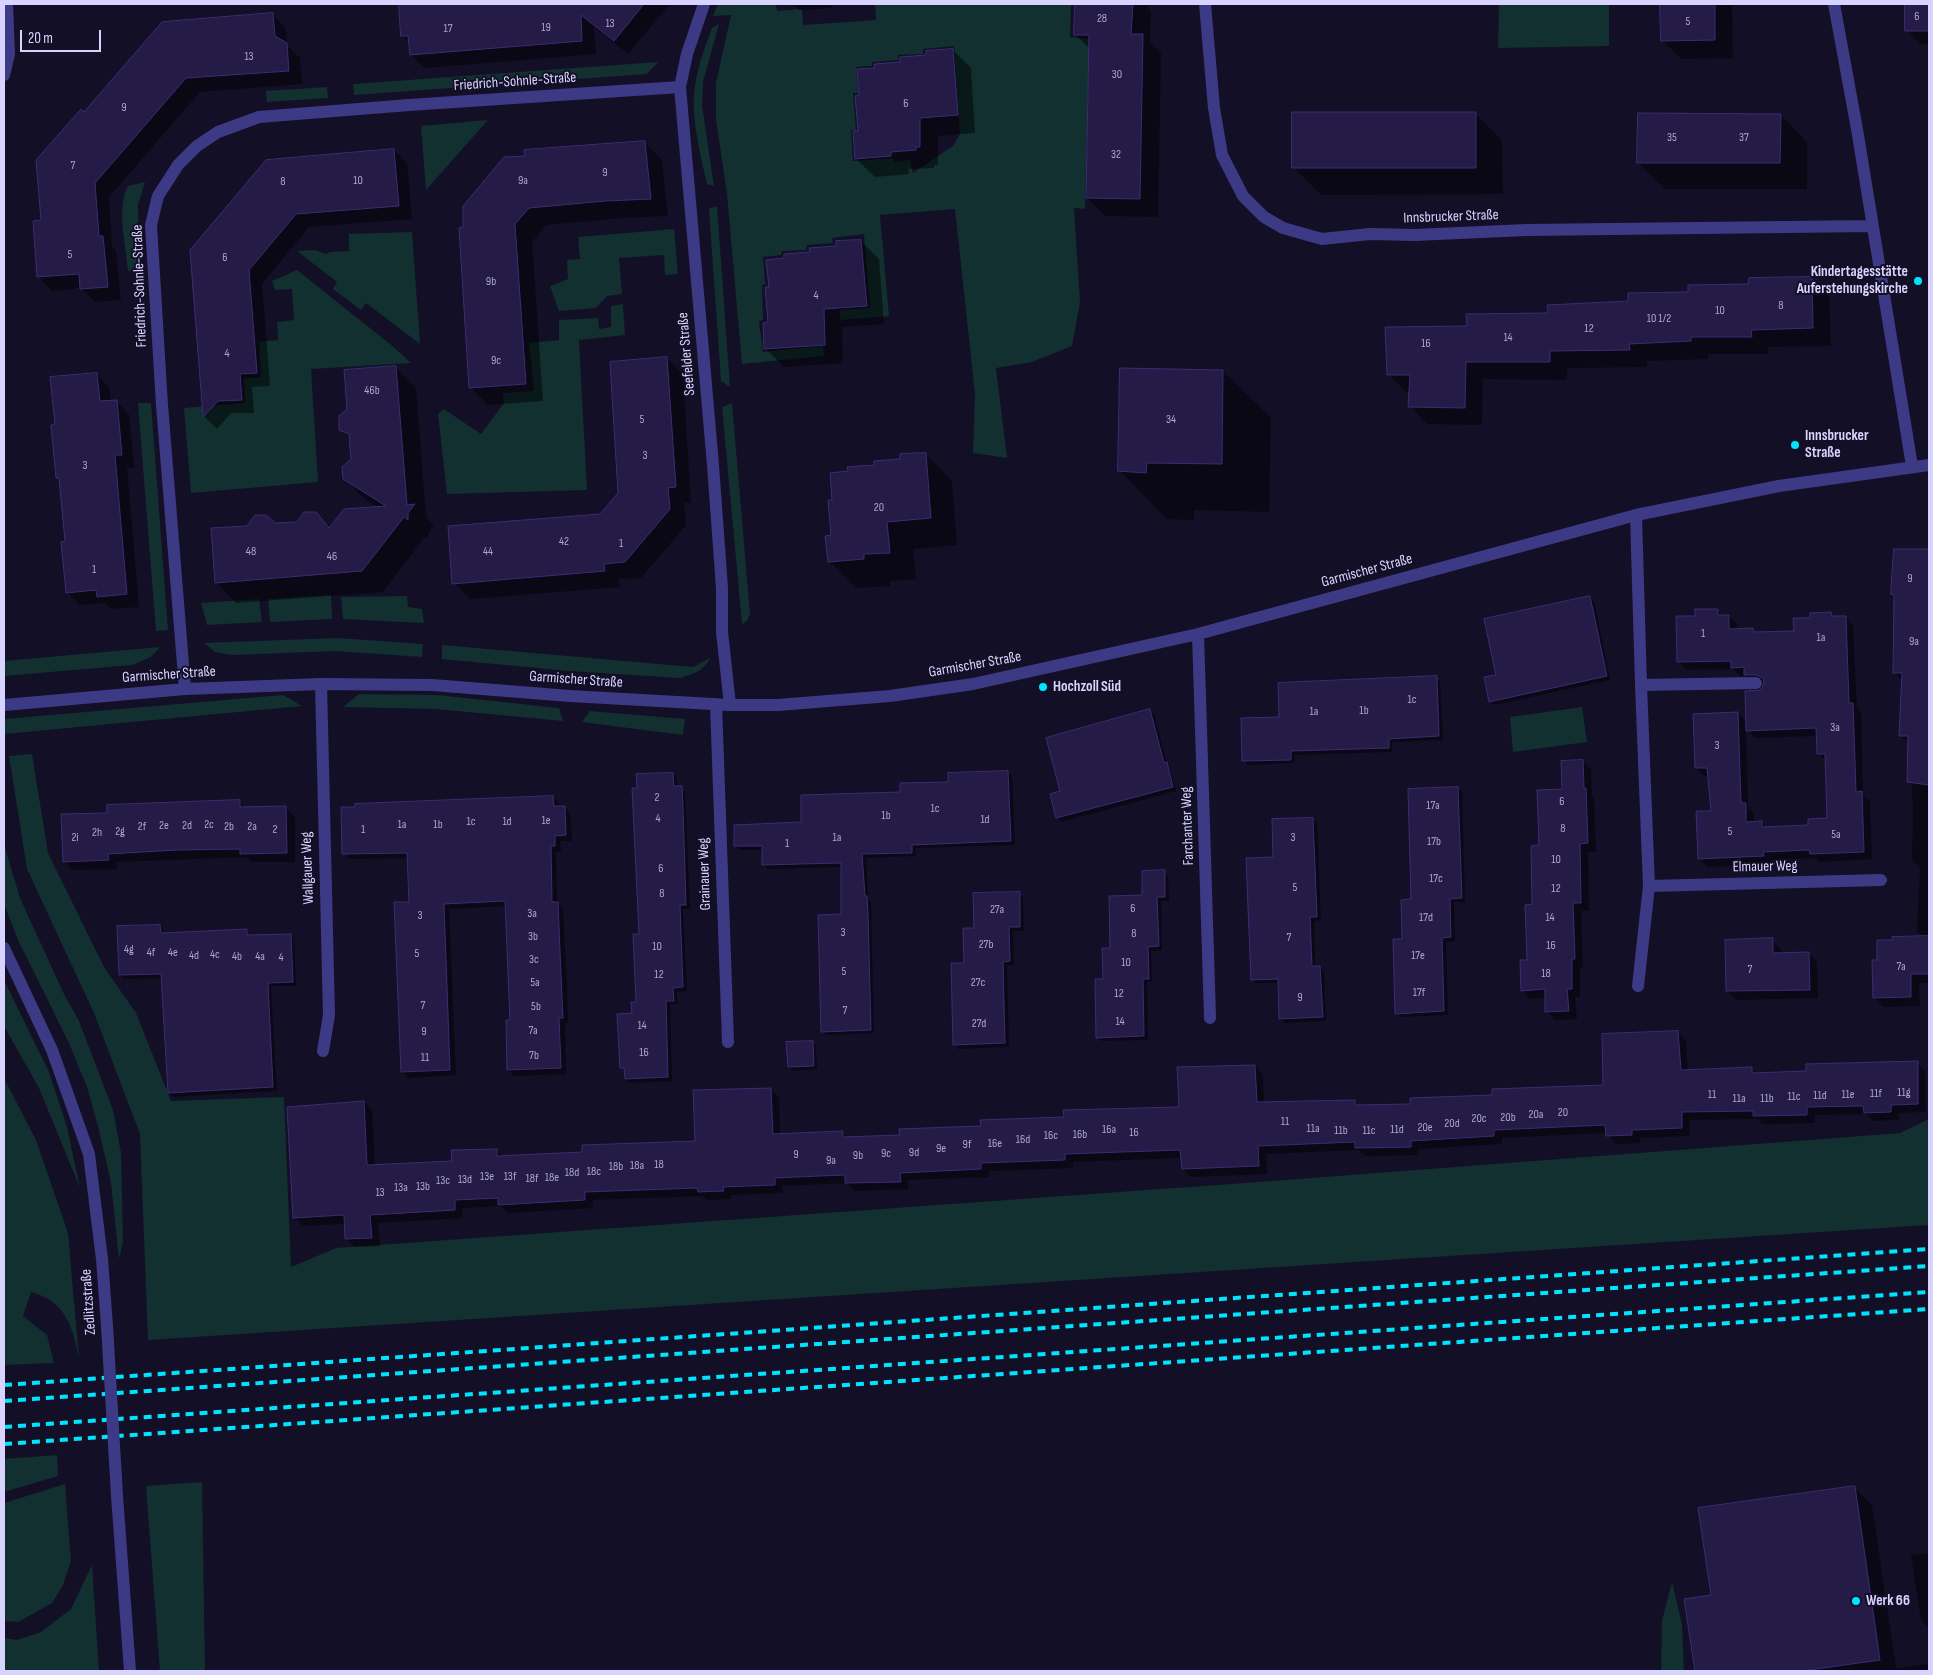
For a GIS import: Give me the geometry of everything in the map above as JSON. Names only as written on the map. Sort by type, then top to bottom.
[{"type":"street","points":[[4,74],[9,54],[7,4]]},
{"type":"street","name":"Seefelder Straße","points":[[704,4],[686,54],[680,87],[722,588],[722,632],[730,705]]},
{"type":"street","name":"Innsbrucker Straße","points":[[1205,4],[1214,108],[1222,155],[1243,196],[1264,217],[1284,228],[1322,239],[1370,234],[1415,235],[1526,230],[1872,226]]},
{"type":"street","points":[[1834,4],[1912,466]]},
{"type":"street","name":"Friedrich-Sohnle-Straße","points":[[185,689],[162,405],[151,225],[158,196],[178,165],[197,146],[218,132],[259,117],[680,87]]},
{"type":"street","name":"Garmischer Straße","points":[[4,705],[185,689],[321,684],[432,686],[730,705],[778,705],[872,697],[973,684],[1198,634],[1636,516],[1779,486],[1929,465]]},
{"type":"street","points":[[1636,516],[1649,886],[1638,986]]},
{"type":"street","name":"Farchanter Weg","points":[[1198,634],[1210,1018]]},
{"type":"street","points":[[1641,685],[1756,683]]},
{"type":"street","name":"Wallgauer Weg","points":[[321,684],[329,1015],[323,1051]]},
{"type":"street","name":"Grainauer Weg","points":[[716,704],[728,1042]]},
{"type":"street","name":"Elmauer Weg","points":[[1649,886],[1881,880]]},
{"type":"street","name":"Zedlitzstraße","points":[[4,948],[52,1050],[90,1154],[102,1258],[130,1671]]},
{"type":"green space","points":[[718,4],[776,4],[777,11],[802,9],[803,25],[876,20],[875,4],[1071,4],[1070,37],[1089,39],[1085,209],[1074,208],[1080,302],[1072,346],[1032,362],[996,368],[1007,458],[973,453],[975,394],[955,209],[880,215],[889,316],[840,320],[840,310],[870,308],[864,234],[832,238],[833,243],[807,245],[806,250],[782,251],[781,255],[763,257],[765,284],[762,285],[763,320],[759,321],[763,352],[823,346],[824,356],[742,364],[727,194],[716,119],[716,83],[731,15],[713,16]],"holes":[[[954,46],[960,134],[953,146],[913,173],[910,160],[894,162],[893,158],[853,161],[851,130],[856,130],[853,93],[858,93],[856,67],[872,66],[872,62],[899,60],[898,55],[923,54],[923,49]]]},
{"type":"green space","points":[[1499,4],[1609,4],[1609,46],[1498,48]]},
{"type":"green space","points":[[719,24],[703,82],[702,105],[714,186],[707,184],[701,159],[696,132],[694,92],[699,67],[712,28]]},
{"type":"green space","points":[[658,62],[647,74],[354,95],[353,84]]},
{"type":"green space","points":[[327,87],[328,98],[267,102],[266,91]]},
{"type":"green space","points":[[488,120],[426,190],[421,126]]},
{"type":"green space","points":[[145,182],[138,205],[139,270],[128,271],[122,216],[124,195],[128,186]]},
{"type":"green space","points":[[717,206],[730,387],[721,381],[709,209]]},
{"type":"green space","points":[[674,229],[678,274],[665,275],[664,255],[619,258],[622,294],[607,296],[596,308],[559,311],[550,286],[568,279],[567,260],[580,259],[578,237]]},
{"type":"green space","points":[[412,232],[420,344],[366,303],[361,310],[333,289],[337,282],[297,251],[315,250],[326,254],[349,251],[349,234]]},
{"type":"green space","points":[[297,270],[411,363],[311,369],[318,482],[191,493],[184,408],[245,403],[244,379],[261,377],[259,342],[278,340],[277,322],[294,320],[292,289],[275,290],[272,281]]},
{"type":"green space","points":[[623,304],[625,335],[579,340],[587,490],[447,494],[438,414],[444,409],[481,434],[504,403],[503,393],[534,391],[529,343],[559,340],[559,320],[598,318],[599,329],[611,327],[611,306]]},
{"type":"green space","points":[[138,403],[151,403],[168,630],[156,631]]},
{"type":"green space","points":[[732,403],[750,614],[747,621],[742,624],[722,407]]},
{"type":"green space","points":[[331,595],[332,619],[270,622],[268,599]]},
{"type":"green space","points":[[407,596],[408,607],[422,609],[424,623],[343,619],[341,597]]},
{"type":"green space","points":[[259,599],[262,622],[207,625],[201,603]]},
{"type":"green space","points":[[337,638],[423,644],[422,657],[335,651],[232,655],[215,652],[204,643]]},
{"type":"green space","points":[[442,645],[693,667],[710,658],[701,669],[680,678],[569,671],[442,659]]},
{"type":"green space","points":[[160,647],[151,657],[132,665],[4,676],[4,661]]},
{"type":"green space","points":[[359,694],[437,695],[559,708],[563,721],[436,709],[343,707]]},
{"type":"green space","points":[[283,695],[302,706],[4,734],[4,719]]},
{"type":"green space","points":[[1582,707],[1587,742],[1513,752],[1510,717]]},
{"type":"green space","points":[[590,711],[685,719],[683,735],[582,722]]},
{"type":"green space","points":[[32,754],[48,853],[104,967],[136,1013],[171,1101],[284,1097],[291,1267],[336,1248],[1273,1181],[1900,1133],[1929,1119],[1929,1225],[148,1340],[140,1134],[94,1013],[27,869],[9,756]]},
{"type":"green space","points":[[4,844],[20,898],[63,992],[79,1021],[113,1110],[121,1153],[123,1242],[119,1259],[111,1183],[87,1087],[68,1041],[18,940],[4,904]]},
{"type":"green space","points":[[4,980],[49,1072],[67,1127],[80,1188],[39,1088],[4,1026]]},
{"type":"green space","points":[[4,1078],[36,1140],[68,1233],[79,1359],[74,1337],[66,1317],[52,1302],[43,1296],[31,1292],[23,1316],[47,1335],[54,1363],[4,1365]]},
{"type":"green space","points":[[57,1455],[58,1476],[4,1492],[4,1459]]},
{"type":"green space","points":[[202,1482],[205,1671],[160,1671],[146,1486]]},
{"type":"green space","points":[[65,1484],[71,1560],[63,1585],[52,1603],[18,1622],[4,1621],[4,1503]]},
{"type":"green space","points":[[92,1565],[99,1671],[4,1671],[4,1638],[17,1640],[41,1632],[71,1609]]},
{"type":"green space","points":[[1672,1582],[1682,1624],[1684,1671],[1661,1671],[1662,1621]]},
{"type":"building","points":[[399,4],[644,4],[614,41],[581,15],[582,41],[410,55],[408,36],[401,36]]},
{"type":"building","points":[[1075,4],[1133,4],[1131,34],[1143,34],[1140,199],[1086,198],[1089,35],[1074,35]]},
{"type":"building","points":[[1660,4],[1715,4],[1715,40],[1661,41]]},
{"type":"building","points":[[1905,4],[1929,4],[1929,31],[1905,31]]},
{"type":"building","points":[[273,13],[275,36],[287,43],[289,71],[186,78],[95,183],[99,236],[103,236],[108,287],[80,289],[79,274],[37,277],[33,221],[41,220],[36,160],[81,109],[84,112],[162,22]]},
{"type":"building","points":[[953,49],[958,115],[920,118],[920,147],[916,147],[916,150],[891,152],[891,156],[855,159],[853,131],[858,131],[855,96],[859,95],[857,69],[875,68],[874,64],[900,62],[900,57],[926,55],[926,51]]},
{"type":"building","points":[[1292,112],[1476,112],[1476,168],[1292,168]]},
{"type":"building","points":[[1638,113],[1781,114],[1780,163],[1637,163]]},
{"type":"building","points":[[645,141],[651,199],[529,208],[515,224],[526,384],[469,388],[459,228],[463,227],[463,206],[504,157],[525,156],[524,150]]},
{"type":"building","points":[[394,149],[399,206],[296,214],[249,270],[257,373],[240,374],[242,400],[218,401],[203,417],[190,250],[266,160]]},
{"type":"building","points":[[861,240],[867,306],[824,309],[825,345],[764,349],[763,323],[768,322],[765,287],[769,287],[766,260],[784,258],[784,254],[810,252],[809,248],[836,246],[836,241]]},
{"type":"building","points":[[1812,277],[1813,328],[1751,330],[1752,337],[1691,337],[1691,341],[1629,344],[1630,350],[1550,351],[1550,362],[1466,362],[1465,408],[1408,407],[1410,375],[1387,375],[1385,327],[1467,326],[1466,314],[1548,313],[1547,305],[1628,301],[1628,293],[1688,292],[1688,285],[1748,284],[1749,278]]},
{"type":"building","points":[[667,357],[676,487],[668,488],[670,509],[625,562],[604,564],[605,571],[452,584],[448,526],[600,514],[618,493],[610,362]]},
{"type":"building","points":[[396,366],[407,505],[415,504],[408,513],[408,520],[404,517],[362,571],[215,583],[211,528],[247,526],[255,515],[266,515],[275,523],[297,522],[304,512],[316,512],[329,528],[344,509],[386,506],[343,479],[342,467],[351,459],[349,434],[339,430],[339,416],[347,409],[344,370]]},
{"type":"building","points":[[1120,368],[1223,370],[1222,464],[1147,463],[1146,473],[1118,471]]},
{"type":"building","points":[[97,373],[100,401],[117,400],[122,455],[115,455],[127,594],[97,597],[96,590],[66,593],[61,542],[65,541],[59,478],[56,478],[51,425],[55,424],[50,377]]},
{"type":"building","points":[[926,453],[931,518],[887,522],[890,553],[864,554],[864,559],[828,562],[825,536],[831,535],[828,500],[832,500],[830,473],[848,471],[847,467],[874,465],[874,461],[900,459],[900,454]]},
{"type":"building","points":[[1894,549],[1929,549],[1929,785],[1907,782],[1908,736],[1899,736],[1902,673],[1893,673],[1894,595],[1891,594]]},
{"type":"building","points":[[1590,596],[1607,676],[1489,702],[1484,677],[1496,675],[1484,619]]},
{"type":"building","points":[[1695,609],[1718,609],[1718,615],[1729,615],[1729,629],[1753,628],[1754,632],[1794,631],[1793,618],[1810,618],[1810,613],[1831,612],[1832,616],[1846,616],[1849,703],[1853,703],[1856,792],[1862,791],[1864,852],[1810,854],[1809,850],[1763,852],[1764,856],[1698,859],[1696,811],[1711,811],[1707,768],[1695,768],[1693,714],[1738,712],[1741,803],[1746,803],[1746,822],[1762,821],[1762,827],[1808,825],[1808,819],[1827,818],[1825,754],[1817,754],[1816,728],[1746,731],[1745,691],[1761,690],[1764,683],[1763,678],[1756,675],[1744,675],[1744,667],[1731,668],[1731,661],[1677,662],[1676,616],[1695,616]]},
{"type":"building","points":[[1437,676],[1439,736],[1389,739],[1389,748],[1291,751],[1291,760],[1242,761],[1241,718],[1279,717],[1278,683]]},
{"type":"building","points":[[1150,709],[1164,763],[1167,762],[1173,787],[1056,818],[1050,794],[1060,791],[1046,738]]},
{"type":"building","points":[[1583,760],[1588,843],[1580,844],[1581,903],[1573,903],[1575,959],[1572,959],[1572,989],[1567,989],[1569,1011],[1545,1012],[1545,989],[1521,991],[1520,960],[1527,960],[1525,905],[1532,904],[1531,846],[1539,845],[1537,790],[1562,789],[1561,761]]},
{"type":"building","points":[[1008,771],[1011,841],[912,845],[912,853],[862,854],[868,913],[871,1030],[821,1032],[818,915],[841,914],[841,863],[762,865],[762,846],[734,846],[734,825],[801,822],[801,795],[900,792],[900,783],[948,782],[948,773]]},
{"type":"building","points":[[673,773],[674,786],[682,786],[686,905],[680,905],[683,987],[673,988],[674,1001],[666,1001],[668,1077],[625,1079],[624,1068],[620,1068],[617,1014],[632,1013],[631,1002],[636,1002],[633,934],[639,934],[632,788],[637,788],[636,774]]},
{"type":"building","points":[[1458,787],[1462,898],[1450,899],[1451,937],[1442,938],[1444,1011],[1395,1014],[1393,939],[1402,939],[1401,900],[1411,899],[1408,789]]},
{"type":"building","points":[[553,796],[554,806],[565,806],[566,835],[555,836],[555,846],[551,846],[552,902],[558,902],[563,1018],[559,1018],[561,1068],[507,1070],[506,1020],[510,1020],[505,901],[444,904],[450,1070],[401,1072],[394,902],[409,902],[407,853],[342,854],[341,807],[355,807],[355,804]]},
{"type":"building","points":[[240,800],[240,807],[286,806],[287,853],[240,854],[240,849],[177,850],[108,854],[109,860],[63,862],[61,814],[107,813],[107,805]]},
{"type":"building","points":[[1313,818],[1317,917],[1310,917],[1312,966],[1320,966],[1323,1017],[1279,1019],[1278,979],[1251,980],[1246,858],[1273,857],[1272,819]]},
{"type":"building","points":[[1165,870],[1165,897],[1157,897],[1159,946],[1148,947],[1149,979],[1143,979],[1144,1036],[1096,1038],[1095,979],[1103,979],[1102,948],[1110,948],[1109,896],[1142,895],[1142,871]]},
{"type":"building","points":[[1020,892],[1020,927],[1009,927],[1010,961],[1003,962],[1005,1043],[953,1045],[951,963],[964,963],[963,928],[974,928],[973,893]]},
{"type":"building","points":[[160,925],[161,933],[247,929],[247,935],[291,934],[293,982],[268,983],[273,1087],[168,1093],[161,974],[119,975],[117,926]]},
{"type":"building","points":[[1929,936],[1929,974],[1911,974],[1911,997],[1873,998],[1872,960],[1877,960],[1877,940],[1893,940],[1892,937]]},
{"type":"building","points":[[1773,938],[1773,953],[1809,952],[1810,990],[1726,991],[1725,940]]},
{"type":"building","points":[[1678,1031],[1681,1070],[1752,1067],[1752,1073],[1806,1071],[1806,1064],[1918,1061],[1918,1104],[1891,1105],[1891,1112],[1864,1113],[1863,1106],[1807,1107],[1807,1115],[1753,1116],[1753,1111],[1682,1112],[1682,1128],[1632,1130],[1632,1135],[1606,1136],[1605,1125],[1494,1130],[1494,1136],[1411,1141],[1411,1147],[1355,1148],[1355,1142],[1258,1146],[1259,1166],[1182,1169],[1180,1150],[1065,1154],[1065,1160],[981,1163],[981,1169],[900,1173],[901,1182],[845,1183],[845,1175],[819,1176],[775,1178],[775,1185],[723,1187],[724,1191],[698,1192],[697,1188],[585,1192],[585,1200],[498,1205],[498,1198],[455,1200],[455,1210],[370,1215],[372,1238],[345,1239],[344,1215],[293,1218],[287,1107],[364,1101],[367,1165],[452,1161],[451,1150],[497,1149],[497,1156],[582,1152],[582,1145],[695,1141],[693,1090],[771,1088],[773,1134],[843,1131],[843,1137],[900,1135],[899,1129],[981,1126],[980,1120],[1064,1117],[1063,1110],[1179,1107],[1177,1067],[1255,1065],[1257,1102],[1355,1100],[1355,1105],[1410,1104],[1410,1098],[1492,1095],[1492,1089],[1603,1085],[1602,1034]]},
{"type":"building","points":[[813,1041],[814,1066],[788,1067],[786,1042]]},
{"type":"building","points":[[1855,1486],[1880,1660],[1802,1671],[1695,1671],[1684,1599],[1711,1595],[1698,1508]]},
{"type":"railway","points":[[4,1385],[1929,1249]]},
{"type":"railway","points":[[4,1401],[1929,1266]]},
{"type":"railway","points":[[4,1427],[1929,1292]]},
{"type":"railway","points":[[4,1444],[1929,1309]]},
{"type":"place","name":"Kindertagesstätte Auferstehungskirche","points":[[1918,281]]},
{"type":"place","name":"Innsbrucker Straße","points":[[1795,445]]},
{"type":"place","name":"Hochzoll Süd","points":[[1043,687]]},
{"type":"place","name":"Werk 66","points":[[1856,1601]]}]
